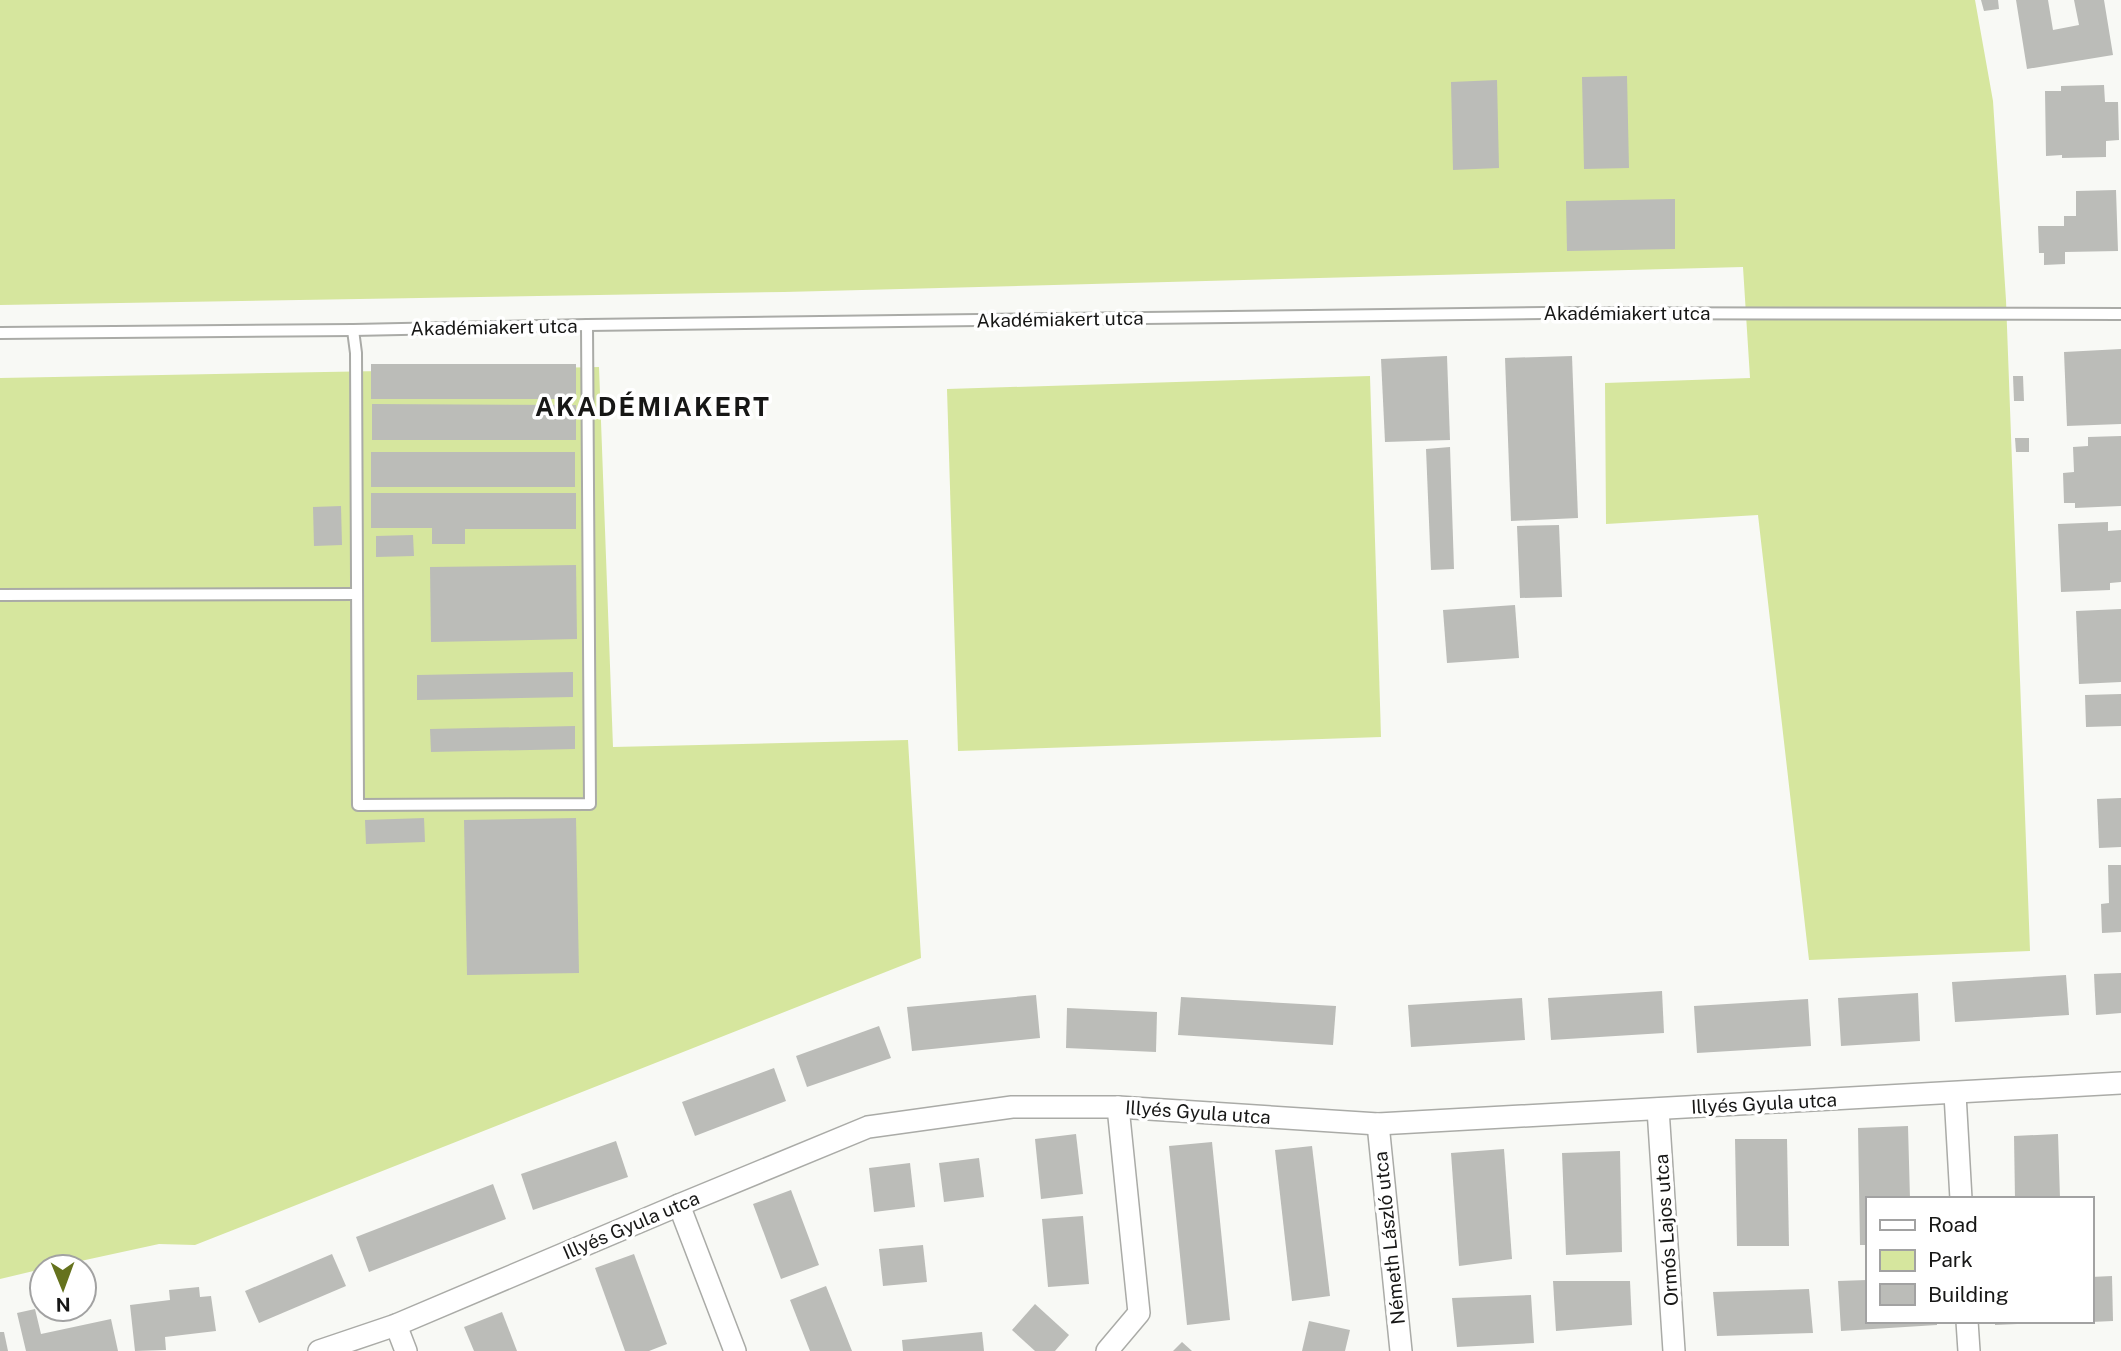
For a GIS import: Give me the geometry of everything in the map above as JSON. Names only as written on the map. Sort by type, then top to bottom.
[{"type":"street","name":"Illyés Gyula utca","points":[[319,1351],[396,1325],[868,1128],[1012,1107],[1118,1107],[1378,1124],[2121,1083]]},
{"type":"street","points":[[1955,1094],[1961,1197]]},
{"type":"street","points":[[1107,1351],[1139,1313],[1118,1107]]},
{"type":"street","name":"Ormós Lajos utca","points":[[1658,1109],[1674,1351]]},
{"type":"street","name":"Németh László utca","points":[[1378,1124],[1401,1351]]},
{"type":"street","points":[[679,1205],[735,1351]]},
{"type":"street","points":[[1968,1323],[1969,1351]]},
{"type":"street","points":[[396,1325],[406,1351]]},
{"type":"lane","name":"Akadémiakert utca","points":[[0,332],[353,330],[1544,313],[2121,314]]},
{"type":"lane","points":[[353,330],[356,353],[358,805],[590,804],[587,325]]},
{"type":"lane","points":[[0,595],[357,594]]},
{"type":"green space","points":[[0,0],[1975,0],[1993,101],[2006,300],[2030,951],[1809,960],[1758,515],[1606,524],[1605,383],[1750,378],[1743,267],[784,292],[0,305]]},
{"type":"green space","points":[[599,367],[613,747],[908,740],[921,958],[195,1245],[159,1244],[98,1257],[98,1253],[28,1253],[28,1272],[0,1279],[0,378]]},
{"type":"green space","points":[[1370,376],[1381,737],[958,751],[947,389]]},
{"type":"building","points":[[1981,0],[1998,0],[1999,9],[1984,11]]},
{"type":"building","points":[[2016,0],[2048,0],[2053,30],[2079,25],[2074,0],[2104,0],[2113,55],[2027,69]]},
{"type":"building","points":[[1627,76],[1629,168],[1584,169],[1582,77]]},
{"type":"building","points":[[1497,80],[1499,168],[1453,170],[1451,82]]},
{"type":"building","points":[[2104,85],[2105,102],[2118,102],[2119,140],[2106,141],[2106,157],[2046,156],[2045,91],[2061,91],[2061,86]]},
{"type":"building","points":[[2116,190],[2118,251],[2065,252],[2065,264],[2044,265],[2044,253],[2039,253],[2038,226],[2064,226],[2064,216],[2076,216],[2076,191]]},
{"type":"building","points":[[1675,199],[1675,249],[1567,251],[1566,201]]},
{"type":"building","points":[[2121,349],[2121,424],[2067,426],[2064,352]]},
{"type":"building","points":[[1447,356],[1450,440],[1385,442],[1381,359]]},
{"type":"building","points":[[1572,356],[1578,518],[1511,521],[1505,358]]},
{"type":"building","points":[[371,364],[576,364],[576,399],[371,399]]},
{"type":"building","points":[[2013,376],[2023,376],[2024,401],[2014,401]]},
{"type":"building","points":[[372,404],[576,405],[576,440],[372,440]]},
{"type":"building","points":[[2121,436],[2121,506],[2075,508],[2075,503],[2064,503],[2063,473],[2074,472],[2073,447],[2088,446],[2088,437]]},
{"type":"building","points":[[2015,438],[2029,438],[2029,452],[2016,452]]},
{"type":"building","points":[[1450,447],[1454,569],[1431,570],[1426,449]]},
{"type":"building","points":[[371,452],[575,452],[575,487],[371,487]]},
{"type":"building","points":[[371,493],[576,493],[576,529],[465,529],[465,544],[432,544],[432,528],[371,528]]},
{"type":"building","points":[[341,506],[342,545],[314,546],[313,507]]},
{"type":"building","points":[[2108,522],[2108,531],[2121,530],[2121,582],[2110,583],[2110,590],[2061,592],[2058,524]]},
{"type":"building","points":[[1559,525],[1562,597],[1520,598],[1517,526]]},
{"type":"building","points":[[413,535],[414,556],[376,557],[376,536]]},
{"type":"building","points":[[576,565],[577,639],[431,642],[430,567]]},
{"type":"building","points":[[1515,605],[1519,658],[1447,663],[1443,610]]},
{"type":"building","points":[[2121,609],[2121,682],[2079,684],[2076,611]]},
{"type":"building","points":[[573,672],[573,697],[417,700],[417,675]]},
{"type":"building","points":[[2121,694],[2121,726],[2086,727],[2085,695]]},
{"type":"building","points":[[575,726],[575,749],[431,752],[430,729]]},
{"type":"building","points":[[2121,798],[2121,847],[2099,848],[2097,799]]},
{"type":"building","points":[[424,818],[425,842],[366,844],[365,820]]},
{"type":"building","points":[[576,818],[579,973],[467,975],[464,820]]},
{"type":"building","points":[[2108,865],[2121,865],[2121,932],[2102,933],[2101,904],[2109,903]]},
{"type":"building","points":[[2121,973],[2121,1013],[2096,1015],[2094,974]]},
{"type":"building","points":[[2066,975],[2069,1015],[1955,1022],[1952,982]]},
{"type":"building","points":[[1662,991],[1664,1033],[1551,1040],[1548,998]]},
{"type":"building","points":[[1918,993],[1920,1041],[1841,1046],[1838,998]]},
{"type":"building","points":[[1036,995],[1040,1038],[912,1051],[907,1007]]},
{"type":"building","points":[[1181,997],[1336,1006],[1333,1045],[1178,1035]]},
{"type":"building","points":[[1522,998],[1525,1040],[1411,1047],[1408,1005]]},
{"type":"building","points":[[1808,999],[1811,1046],[1697,1053],[1694,1006]]},
{"type":"building","points":[[1067,1008],[1157,1012],[1156,1052],[1066,1048]]},
{"type":"building","points":[[879,1026],[891,1058],[807,1087],[796,1056]]},
{"type":"building","points":[[774,1068],[786,1101],[695,1136],[682,1102]]},
{"type":"building","points":[[1908,1126],[1910,1197],[1866,1197],[1866,1245],[1860,1245],[1858,1128]]},
{"type":"building","points":[[1076,1134],[1083,1194],[1041,1199],[1035,1139]]},
{"type":"building","points":[[2058,1134],[2060,1197],[2015,1197],[2014,1136]]},
{"type":"building","points":[[1735,1139],[1787,1139],[1789,1246],[1737,1246]]},
{"type":"building","points":[[616,1141],[628,1177],[533,1210],[521,1174]]},
{"type":"building","points":[[1212,1142],[1230,1320],[1187,1325],[1169,1146]]},
{"type":"building","points":[[1312,1146],[1330,1296],[1292,1301],[1275,1150]]},
{"type":"building","points":[[1504,1149],[1512,1259],[1459,1266],[1451,1153]]},
{"type":"building","points":[[1620,1151],[1622,1252],[1566,1255],[1562,1153]]},
{"type":"building","points":[[979,1158],[984,1197],[944,1202],[939,1163]]},
{"type":"building","points":[[910,1163],[915,1207],[874,1212],[869,1168]]},
{"type":"building","points":[[493,1184],[506,1219],[369,1272],[356,1237]]},
{"type":"building","points":[[791,1190],[819,1265],[781,1279],[753,1204]]},
{"type":"building","points":[[1083,1216],[1089,1284],[1048,1287],[1042,1219]]},
{"type":"building","points":[[923,1245],[927,1282],[883,1286],[879,1249]]},
{"type":"building","points":[[332,1254],[346,1286],[259,1323],[245,1291]]},
{"type":"building","points":[[634,1254],[667,1344],[649,1351],[625,1351],[595,1268]]},
{"type":"building","points":[[2112,1276],[2113,1321],[2093,1322],[2093,1277]]},
{"type":"building","points":[[1866,1280],[1866,1323],[1937,1325],[1841,1331],[1838,1281]]},
{"type":"building","points":[[1553,1281],[1630,1281],[1632,1325],[1556,1331]]},
{"type":"building","points":[[826,1286],[852,1351],[810,1351],[790,1300]]},
{"type":"building","points":[[199,1287],[200,1297],[211,1296],[216,1331],[165,1337],[166,1350],[135,1351],[130,1305],[170,1300],[169,1290]]},
{"type":"building","points":[[1809,1289],[1813,1333],[1717,1336],[1713,1292]]},
{"type":"building","points":[[1531,1295],[1534,1343],[1457,1347],[1452,1298]]},
{"type":"building","points":[[1035,1304],[1069,1335],[1055,1351],[1035,1351],[1012,1330]]},
{"type":"building","points":[[28,1311],[28,1323],[38,1323],[41,1334],[111,1319],[118,1351],[26,1351],[17,1313]]},
{"type":"building","points":[[502,1312],[517,1351],[474,1351],[464,1327]]},
{"type":"building","points":[[1309,1321],[1350,1330],[1345,1351],[1302,1351]]},
{"type":"building","points":[[1995,1323],[2042,1323],[1995,1325]]},
{"type":"building","points":[[0,1332],[4,1332],[8,1351],[0,1351]]},
{"type":"building","points":[[982,1332],[984,1351],[903,1351],[902,1340]]},
{"type":"building","points":[[1182,1342],[1192,1351],[1173,1351]]},
{"type":"district","name":"AKADÉMIAKERT","points":[[653,406]]}]
